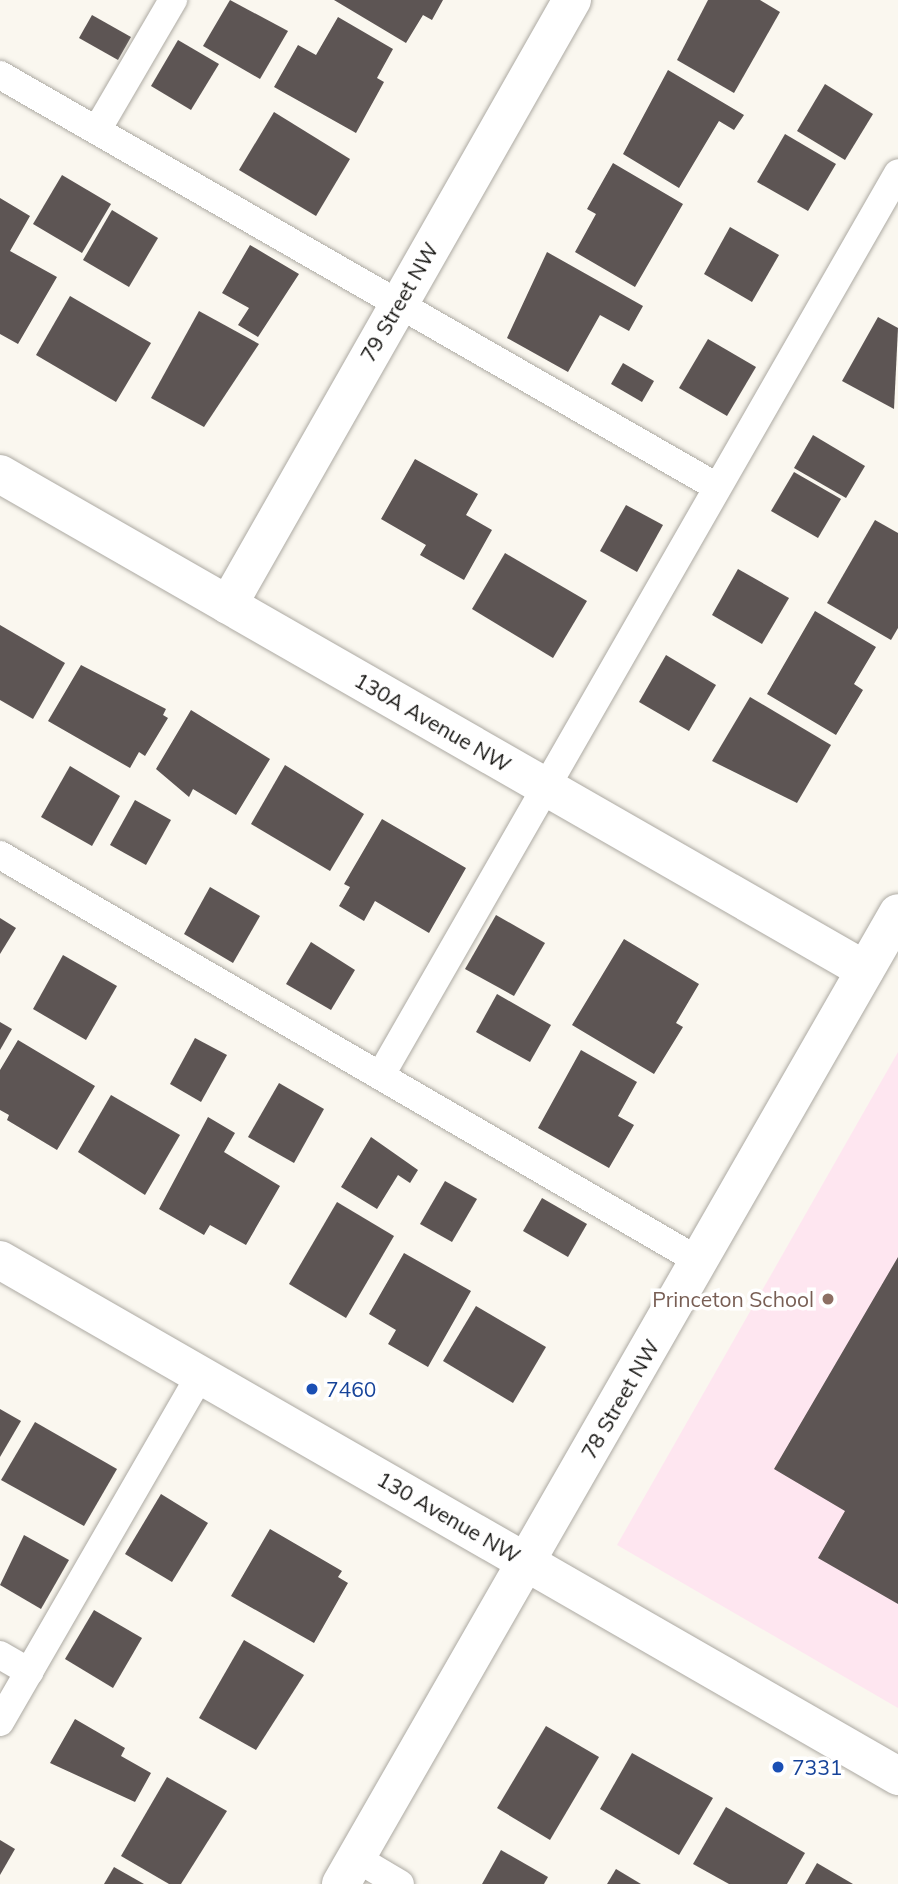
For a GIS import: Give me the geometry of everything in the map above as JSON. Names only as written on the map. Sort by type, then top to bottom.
[{"type":"street","name":"79 Street NW","points":[[228,605],[572,0]]},
{"type":"street","name":"130A Avenue NW","points":[[0,474],[865,970]]},
{"type":"street","name":"78 Street NW","points":[[348,1871],[898,913]]},
{"type":"street","name":"130 Avenue NW","points":[[0,1260],[898,1776]]},
{"type":"lane","points":[[97,130],[173,0]]},
{"type":"lane","points":[[0,75],[717,487]]},
{"type":"lane","points":[[382,1073],[898,173]]},
{"type":"lane","points":[[0,855],[382,1073],[699,1261]]},
{"type":"lane","points":[[0,1722],[200,1376]]},
{"type":"lane","points":[[0,1655],[29,1672]]},
{"type":"lane","points":[[348,1871],[400,1884]]},
{"type":"shaded area","name":"Princeton School","points":[[898,1052],[898,1708],[617,1545]]},
{"type":"building","points":[[230,0],[288,31],[260,79],[203,46]]},
{"type":"building","points":[[334,0],[443,0],[432,20],[423,15],[406,43]]},
{"type":"building","points":[[708,0],[760,0],[780,12],[734,93],[677,60]]},
{"type":"building","points":[[92,15],[131,37],[118,60],[79,38]]},
{"type":"building","points":[[338,17],[393,49],[377,78],[384,82],[356,133],[274,87],[298,45],[316,55]]},
{"type":"building","points":[[178,40],[219,64],[191,110],[151,86]]},
{"type":"building","points":[[668,70],[744,115],[734,130],[719,121],[679,188],[623,154]]},
{"type":"building","points":[[825,84],[873,114],[845,160],[797,131]]},
{"type":"building","points":[[274,112],[350,159],[316,216],[239,170]]},
{"type":"building","points":[[785,134],[836,164],[808,211],[757,182]]},
{"type":"building","points":[[613,163],[683,204],[635,287],[575,252],[596,214],[587,209]]},
{"type":"building","points":[[62,175],[111,204],[82,253],[33,224]]},
{"type":"building","points":[[0,198],[30,216],[10,251],[57,277],[18,344],[0,334]]},
{"type":"building","points":[[112,210],[158,238],[129,287],[83,260]]},
{"type":"building","points":[[730,227],[779,255],[752,302],[704,274]]},
{"type":"building","points":[[250,245],[299,274],[258,337],[238,325],[249,308],[222,293]]},
{"type":"building","points":[[547,252],[643,306],[629,331],[600,315],[568,372],[507,338]]},
{"type":"building","points":[[70,296],[151,343],[116,402],[36,355]]},
{"type":"building","points":[[199,311],[259,344],[204,427],[151,398]]},
{"type":"building","points":[[878,317],[898,328],[894,409],[842,381]]},
{"type":"building","points":[[708,339],[756,367],[727,416],[679,388]]},
{"type":"building","points":[[623,363],[654,381],[642,402],[611,384]]},
{"type":"building","points":[[813,435],[865,466],[846,498],[794,468]]},
{"type":"building","points":[[415,459],[478,494],[466,515],[492,530],[464,580],[420,555],[426,545],[381,519]]},
{"type":"building","points":[[794,472],[841,499],[818,538],[771,511]]},
{"type":"building","points":[[626,505],[663,525],[637,572],[600,551]]},
{"type":"building","points":[[875,520],[898,533],[898,628],[891,640],[827,603]]},
{"type":"building","points":[[505,553],[587,601],[553,658],[472,609]]},
{"type":"building","points":[[738,569],[789,598],[762,644],[712,615]]},
{"type":"building","points":[[815,611],[876,647],[854,684],[863,690],[836,735],[767,694]]},
{"type":"building","points":[[0,625],[65,663],[33,719],[0,700]]},
{"type":"building","points":[[666,655],[716,685],[689,731],[639,702]]},
{"type":"building","points":[[81,665],[166,709],[163,715],[168,718],[145,756],[139,752],[130,768],[48,721]]},
{"type":"building","points":[[750,697],[831,745],[797,803],[712,761]]},
{"type":"building","points":[[191,710],[270,759],[236,815],[193,789],[189,797],[156,769]]},
{"type":"building","points":[[285,765],[364,814],[330,871],[251,824]]},
{"type":"building","points":[[70,766],[120,796],[92,846],[41,817]]},
{"type":"building","points":[[135,800],[171,820],[146,865],[110,845]]},
{"type":"building","points":[[382,819],[466,868],[429,933],[375,901],[364,921],[339,906],[350,887],[344,884]]},
{"type":"building","points":[[210,887],[260,916],[233,963],[184,934]]},
{"type":"building","points":[[496,915],[545,943],[514,996],[465,969]]},
{"type":"building","points":[[0,918],[16,928],[0,954]]},
{"type":"building","points":[[624,939],[699,984],[676,1023],[683,1027],[654,1074],[572,1025]]},
{"type":"building","points":[[311,942],[355,970],[331,1010],[286,984]]},
{"type":"building","points":[[63,955],[117,986],[86,1040],[33,1009]]},
{"type":"building","points":[[497,994],[551,1025],[530,1062],[476,1032]]},
{"type":"building","points":[[0,1022],[12,1029],[0,1050]]},
{"type":"building","points":[[195,1038],[227,1055],[201,1102],[170,1084]]},
{"type":"building","points":[[18,1040],[95,1086],[57,1150],[7,1120],[9,1115],[0,1110],[0,1070]]},
{"type":"building","points":[[581,1050],[637,1082],[618,1116],[634,1125],[609,1168],[538,1128]]},
{"type":"building","points":[[279,1083],[324,1109],[294,1163],[248,1137]]},
{"type":"building","points":[[111,1095],[180,1135],[145,1195],[78,1152]]},
{"type":"building","points":[[208,1117],[235,1133],[224,1152],[280,1186],[246,1245],[210,1225],[204,1235],[159,1209]]},
{"type":"building","points":[[371,1137],[418,1170],[410,1183],[398,1175],[377,1209],[341,1187]]},
{"type":"building","points":[[445,1181],[477,1199],[452,1242],[420,1224]]},
{"type":"building","points":[[542,1198],[587,1224],[568,1257],[523,1231]]},
{"type":"building","points":[[337,1202],[394,1236],[346,1318],[289,1284]]},
{"type":"building","points":[[404,1253],[471,1291],[428,1367],[388,1344],[396,1330],[369,1314]]},
{"type":"building","points":[[898,1257],[898,1604],[818,1558],[845,1511],[774,1469]]},
{"type":"building","points":[[476,1306],[546,1347],[513,1403],[443,1361]]},
{"type":"building","points":[[0,1409],[21,1421],[0,1457]]},
{"type":"building","points":[[35,1422],[117,1469],[84,1526],[1,1480]]},
{"type":"building","points":[[161,1494],[208,1523],[172,1582],[125,1554]]},
{"type":"building","points":[[270,1529],[342,1571],[338,1577],[348,1583],[314,1643],[231,1596]]},
{"type":"building","points":[[24,1535],[69,1560],[41,1609],[0,1585]]},
{"type":"building","points":[[94,1610],[142,1638],[113,1688],[65,1659]]},
{"type":"building","points":[[244,1640],[304,1675],[256,1750],[199,1718]]},
{"type":"building","points":[[75,1719],[125,1748],[121,1756],[151,1773],[135,1802],[50,1763]]},
{"type":"building","points":[[546,1726],[599,1757],[550,1840],[497,1808]]},
{"type":"building","points":[[632,1753],[713,1798],[679,1855],[600,1809]]},
{"type":"building","points":[[167,1777],[227,1811],[181,1884],[169,1884],[121,1856]]},
{"type":"building","points":[[726,1807],[805,1853],[787,1884],[729,1884],[693,1864]]},
{"type":"building","points":[[0,1840],[15,1849],[0,1875]]},
{"type":"building","points":[[501,1850],[548,1877],[544,1884],[482,1884]]},
{"type":"building","points":[[817,1863],[853,1884],[805,1884]]},
{"type":"building","points":[[114,1867],[144,1884],[104,1884]]},
{"type":"building","points":[[616,1869],[641,1884],[607,1884]]},
{"type":"place","name":"Princeton School","points":[[828,1299]]},
{"type":"place","name":"7460","points":[[312,1389]]},
{"type":"place","name":"7331","points":[[778,1767]]}]
